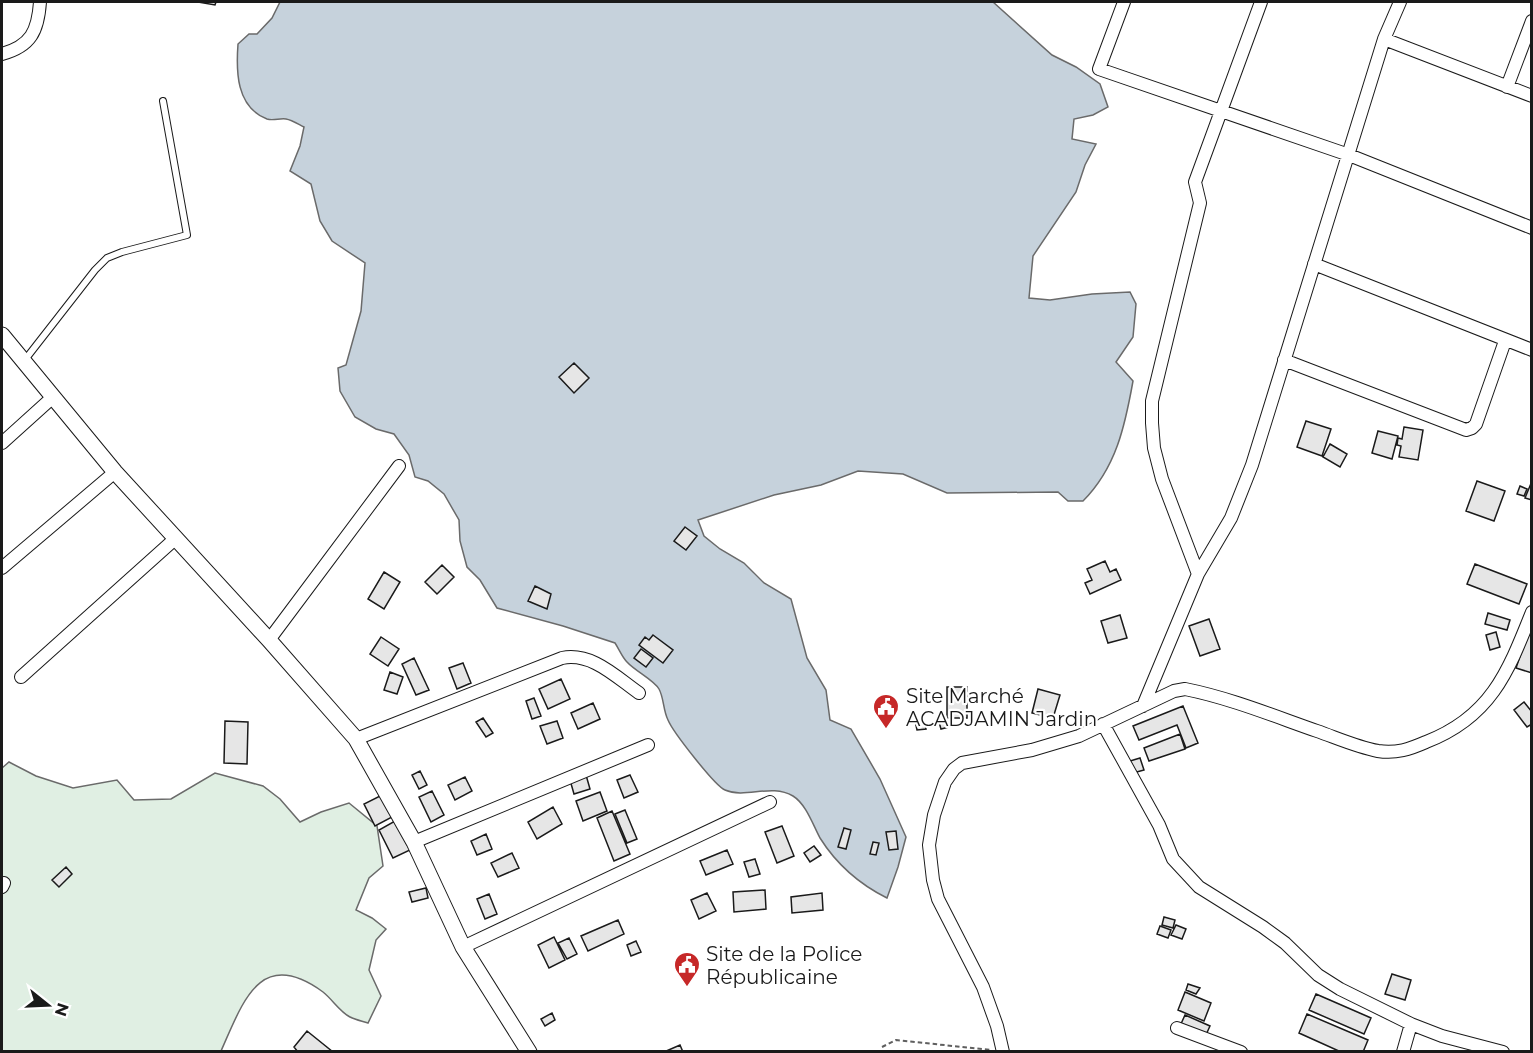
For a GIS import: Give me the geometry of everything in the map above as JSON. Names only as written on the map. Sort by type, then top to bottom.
[{"type":"street","points":[[2,54],[14,51],[34,33],[39,19],[40,2]]},
{"type":"street","points":[[1124,2],[1098,69],[1349,155],[1532,228]]},
{"type":"street","points":[[1198,574],[1162,479],[1154,448],[1152,401],[1200,203],[1195,182],[1261,2]]},
{"type":"street","points":[[1143,706],[1198,574],[1231,518],[1266,426],[1284,360],[1384,39],[1400,2]]},
{"type":"street","points":[[1507,87],[1532,21]]},
{"type":"street","points":[[1384,39],[1532,96]]},
{"type":"street","points":[[1314,264],[1532,350]]},
{"type":"street","points":[[2,334],[115,472],[356,739],[414,842],[464,947],[529,1052]]},
{"type":"street","points":[[1284,360],[1466,430],[1476,424],[1505,340]]},
{"type":"street","points":[[2,443],[53,397]]},
{"type":"street","points":[[269,640],[399,466]]},
{"type":"street","points":[[2,568],[115,472]]},
{"type":"street","points":[[21,677],[176,538]]},
{"type":"street","points":[[1003,1051],[983,987],[938,898],[933,880],[929,845],[934,815],[945,783],[954,769],[962,763],[1032,750],[1079,736],[1174,691],[1185,689],[1289,721],[1356,745],[1379,751],[1402,752],[1440,737],[1466,722],[1488,700],[1513,661],[1532,612]]},
{"type":"street","points":[[356,739],[572,656],[583,657],[595,662],[639,693]]},
{"type":"street","points":[[1104,724],[1159,825],[1173,859],[1199,887],[1263,927],[1285,943],[1318,975],[1340,989],[1411,1024],[1442,1036],[1503,1052]]},
{"type":"street","points":[[414,842],[648,745]]},
{"type":"street","points":[[464,947],[770,802]]},
{"type":"street","points":[[1403,1052],[1411,1024]]},
{"type":"street","points":[[1177,1029],[1241,1052]]},
{"type":"lane","points":[[24,361],[95,270],[107,258],[187,235],[163,101]]},
{"type":"path","points":[[882,1047],[896,1040],[906,1040],[1003,1051]]},
{"type":"green space","points":[[9,762],[36,776],[73,788],[117,780],[134,800],[171,799],[215,773],[263,786],[280,799],[300,822],[349,803],[377,826],[383,866],[369,878],[356,910],[372,918],[386,929],[376,940],[369,970],[381,996],[368,1023],[346,1015],[323,992],[301,979],[284,975],[269,978],[257,986],[246,999],[221,1051],[2,1051],[2,768]]},
{"type":"shaded area","points":[[280,2],[993,2],[1052,55],[1076,67],[1100,84],[1108,107],[1093,115],[1074,119],[1072,139],[1096,144],[1085,165],[1076,192],[1033,256],[1029,298],[1050,300],[1130,292],[1136,304],[1133,337],[1116,362],[1133,381],[1122,430],[1104,475],[1083,501],[1068,501],[1058,492],[947,493],[903,474],[858,471],[821,485],[774,495],[698,520],[704,536],[720,549],[744,563],[764,583],[791,599],[807,658],[826,690],[830,720],[851,729],[880,779],[906,837],[887,898],[867,887],[841,865],[820,838],[805,809],[793,796],[776,791],[733,792],[720,786],[671,726],[659,689],[627,662],[615,643],[497,608],[480,580],[467,567],[460,541],[459,520],[444,494],[428,481],[415,477],[409,455],[394,434],[376,429],[355,417],[340,391],[338,368],[346,365],[361,311],[365,263],[332,241],[320,221],[311,184],[290,171],[300,146],[304,127],[284,119],[269,120],[257,113],[244,97],[238,76],[238,44],[249,34],[257,34],[272,18]]},
{"type":"building","points":[[198,2],[216,2],[215,5]]},
{"type":"building","points":[[574,363],[589,378],[574,393],[559,377]]},
{"type":"building","points":[[1306,421],[1331,429],[1322,456],[1297,447]]},
{"type":"building","points":[[1404,427],[1423,430],[1418,460],[1399,457],[1401,446],[1397,445],[1398,438],[1402,439]]},
{"type":"building","points":[[1378,431],[1398,436],[1392,459],[1372,453]]},
{"type":"building","points":[[1330,444],[1347,454],[1340,467],[1323,457]]},
{"type":"building","points":[[1477,481],[1505,491],[1494,521],[1466,511]]},
{"type":"building","points":[[1532,481],[1532,500],[1525,498]]},
{"type":"building","points":[[1520,486],[1527,489],[1524,496],[1517,494]]},
{"type":"building","points":[[685,527],[697,536],[686,550],[674,541]]},
{"type":"building","points":[[1105,561],[1110,572],[1116,569],[1121,580],[1090,594],[1085,583],[1092,580],[1087,569]]},
{"type":"building","points":[[1475,564],[1527,584],[1519,604],[1467,584]]},
{"type":"building","points":[[442,565],[454,577],[437,594],[425,582]]},
{"type":"building","points":[[384,572],[400,582],[384,609],[368,599]]},
{"type":"building","points":[[535,586],[551,594],[547,609],[528,601]]},
{"type":"building","points":[[1488,613],[1510,620],[1507,630],[1485,624]]},
{"type":"building","points":[[1120,615],[1127,638],[1108,643],[1101,621]]},
{"type":"building","points":[[1209,619],[1220,649],[1200,656],[1189,626]]},
{"type":"building","points":[[1496,632],[1500,647],[1490,650],[1486,635]]},
{"type":"building","points":[[1528,633],[1532,634],[1532,673],[1516,668]]},
{"type":"building","points":[[653,635],[673,650],[663,663],[639,645],[645,637],[649,640]]},
{"type":"building","points":[[381,637],[399,649],[388,666],[370,654]]},
{"type":"building","points":[[641,649],[653,658],[646,667],[634,658]]},
{"type":"building","points":[[414,658],[429,690],[416,695],[402,664]]},
{"type":"building","points":[[463,663],[471,683],[457,689],[449,668]]},
{"type":"building","points":[[390,672],[403,677],[397,694],[384,690]]},
{"type":"building","points":[[561,679],[570,699],[548,709],[539,689]]},
{"type":"building","points":[[947,687],[967,687],[967,718],[947,718]]},
{"type":"building","points":[[1038,689],[1060,695],[1053,718],[1032,713]]},
{"type":"building","points":[[534,698],[541,716],[532,719],[526,701]]},
{"type":"building","points":[[1524,702],[1532,712],[1532,724],[1527,727],[1514,710]]},
{"type":"building","points":[[593,703],[600,719],[578,729],[571,713]]},
{"type":"building","points":[[1183,706],[1198,743],[1186,748],[1177,725],[1139,740],[1133,726]]},
{"type":"building","points":[[483,718],[493,733],[486,737],[476,722]]},
{"type":"building","points":[[924,720],[926,729],[917,730],[915,721]]},
{"type":"building","points":[[947,720],[949,727],[941,729],[939,722]]},
{"type":"building","points":[[225,721],[248,722],[247,764],[224,763]]},
{"type":"building","points":[[557,721],[563,738],[547,744],[540,726]]},
{"type":"building","points":[[1180,734],[1185,749],[1149,761],[1144,748]]},
{"type":"building","points":[[1140,758],[1144,770],[1133,773],[1130,761]]},
{"type":"building","points":[[420,771],[427,785],[419,789],[412,775]]},
{"type":"building","points":[[586,775],[590,789],[574,794],[570,780]]},
{"type":"building","points":[[630,775],[638,792],[624,798],[617,780]]},
{"type":"building","points":[[465,777],[472,791],[455,800],[448,785]]},
{"type":"building","points":[[432,791],[444,815],[431,822],[419,797]]},
{"type":"building","points":[[600,792],[607,811],[583,821],[576,801]]},
{"type":"building","points":[[384,794],[394,816],[375,826],[364,804]]},
{"type":"building","points":[[553,807],[562,824],[537,839],[528,822]]},
{"type":"building","points":[[625,810],[637,839],[627,843],[615,814]]},
{"type":"building","points":[[612,811],[630,854],[614,861],[597,818]]},
{"type":"building","points":[[395,821],[410,850],[393,858],[379,830]]},
{"type":"building","points":[[782,826],[794,856],[777,863],[765,832]]},
{"type":"building","points":[[844,828],[851,830],[846,849],[838,847]]},
{"type":"building","points":[[896,831],[898,849],[889,850],[886,832]]},
{"type":"building","points":[[486,834],[492,849],[477,855],[471,841]]},
{"type":"building","points":[[873,842],[879,843],[876,855],[870,854]]},
{"type":"building","points":[[814,846],[821,855],[810,862],[804,853]]},
{"type":"building","points":[[727,850],[733,864],[706,875],[700,861]]},
{"type":"building","points":[[512,853],[519,868],[498,877],[491,863]]},
{"type":"building","points":[[755,859],[760,874],[749,877],[744,862]]},
{"type":"building","points":[[66,867],[72,874],[59,887],[52,880]]},
{"type":"building","points":[[426,888],[428,898],[412,902],[409,892]]},
{"type":"building","points":[[765,890],[766,909],[734,912],[733,892]]},
{"type":"building","points":[[707,893],[716,911],[699,919],[691,900]]},
{"type":"building","points":[[822,893],[823,910],[792,913],[791,897]]},
{"type":"building","points":[[489,894],[497,914],[485,919],[477,899]]},
{"type":"building","points":[[1164,917],[1175,920],[1173,928],[1162,925]]},
{"type":"building","points":[[618,920],[624,934],[588,951],[581,936]]},
{"type":"building","points":[[1176,925],[1186,929],[1182,939],[1171,935]]},
{"type":"building","points":[[1160,926],[1171,930],[1168,938],[1157,934]]},
{"type":"building","points":[[554,937],[565,960],[549,968],[538,945]]},
{"type":"building","points":[[569,938],[577,954],[567,959],[558,943]]},
{"type":"building","points":[[636,941],[641,952],[631,956],[627,945]]},
{"type":"building","points":[[1392,974],[1411,980],[1405,1000],[1385,994]]},
{"type":"building","points":[[1188,984],[1200,988],[1196,994],[1186,990]]},
{"type":"building","points":[[1185,992],[1211,1003],[1204,1021],[1178,1010]]},
{"type":"building","points":[[1316,994],[1371,1018],[1364,1034],[1309,1010]]},
{"type":"building","points":[[552,1013],[555,1020],[545,1026],[541,1019]]},
{"type":"building","points":[[1307,1014],[1368,1040],[1363,1052],[1341,1052],[1299,1033]]},
{"type":"building","points":[[1185,1015],[1210,1026],[1205,1037],[1180,1026]]},
{"type":"building","points":[[307,1031],[333,1052],[298,1052],[294,1047]]},
{"type":"building","points":[[680,1045],[683,1052],[664,1052]]},
{"type":"place","name":"Site Marché ACADJAMIN Jardin","points":[[886,730]]},
{"type":"place","name":"Site de la Police Républicaine","points":[[687,988]]}]
